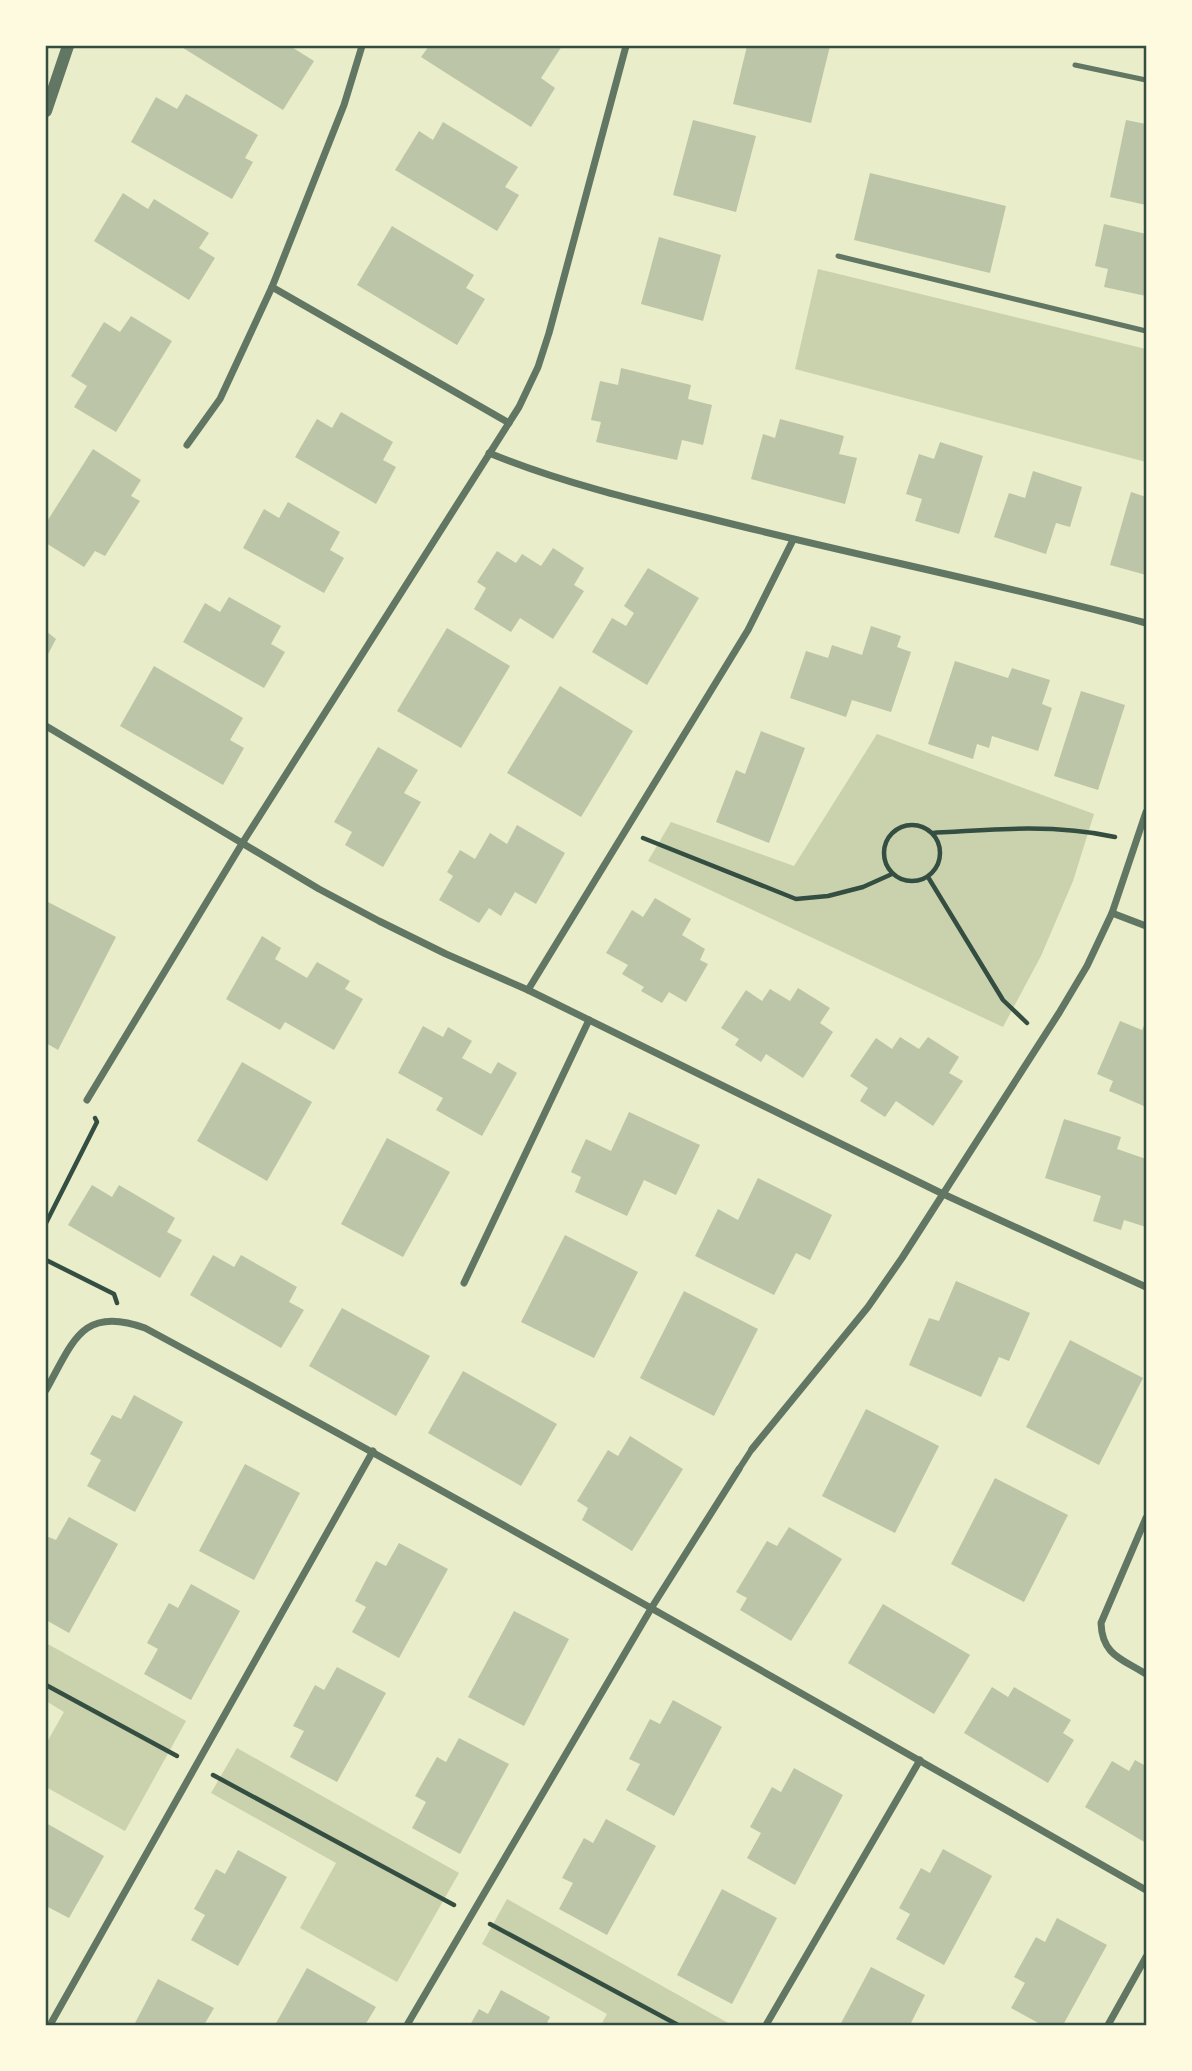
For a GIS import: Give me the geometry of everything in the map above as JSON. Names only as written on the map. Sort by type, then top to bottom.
[{"type":"street","points":[[46,111],[68,46]]},
{"type":"street","points":[[187,445],[220,399],[272,287],[344,105],[362,46]]},
{"type":"street","points":[[87,1100],[243,842],[509,423],[538,367],[626,46]]},
{"type":"street","points":[[272,287],[509,423]]},
{"type":"street","points":[[489,453],[582,486],[793,540],[1039,594],[1146,623]]},
{"type":"street","points":[[528,990],[748,630],[793,540]]},
{"type":"street","points":[[46,726],[319,889],[379,921],[528,990],[942,1193],[1146,1287]]},
{"type":"street","points":[[46,732],[57,734]]},
{"type":"street","points":[[407,2025],[652,1607],[752,1448],[868,1307],[1045,1036],[1087,966],[1112,912],[1146,812]]},
{"type":"street","points":[[1112,912],[1146,926]]},
{"type":"street","points":[[464,1283],[589,1020]]},
{"type":"street","points":[[46,1390],[69,1349],[86,1327],[104,1320],[122,1320],[145,1328],[373,1451],[652,1607],[1146,1889]]},
{"type":"street","points":[[50,2025],[373,1451]]},
{"type":"street","points":[[1146,1518],[1101,1623],[1101,1639],[1112,1654],[1146,1674]]},
{"type":"street","points":[[766,2025],[920,1760]]},
{"type":"street","points":[[1108,2025],[1146,1957]]},
{"type":"lane","points":[[1075,65],[1146,80]]},
{"type":"lane","points":[[838,256],[1146,331]]},
{"type":"path","points":[[906,825],[915,825],[925,827],[933,833],[940,851],[939,861],[928,877],[908,881],[892,874],[884,858],[883,849],[891,833],[906,825]]},
{"type":"path","points":[[933,833],[1037,828],[1090,832],[1137,842]]},
{"type":"path","points":[[626,831],[796,899],[828,896],[852,890],[892,874]]},
{"type":"path","points":[[928,877],[1003,1000],[1045,1036]]},
{"type":"path","points":[[46,1223],[97,1122],[87,1100]]},
{"type":"path","points":[[46,1260],[114,1294],[122,1320]]},
{"type":"path","points":[[46,1685],[678,2025]]},
{"type":"green space","points":[[818,269],[1146,349],[1146,462],[795,369]]},
{"type":"green space","points":[[877,734],[1094,814],[1073,881],[1041,956],[1003,1027],[648,861],[671,822],[794,866]]},
{"type":"green space","points":[[46,1643],[186,1721],[125,1831],[46,1787],[46,1744],[64,1712],[46,1701]]},
{"type":"green space","points":[[237,1748],[459,1873],[397,1982],[300,1928],[336,1863],[211,1793]]},
{"type":"green space","points":[[507,1899],[730,2024],[601,2025],[607,2014],[482,1944]]},
{"type":"building","points":[[180,46],[290,46],[314,61],[283,110]]},
{"type":"building","points":[[429,46],[562,46],[541,78],[555,88],[531,127],[421,57]]},
{"type":"building","points":[[747,46],[830,46],[811,123],[733,104]]},
{"type":"building","points":[[186,94],[258,135],[245,158],[253,162],[232,199],[131,142],[156,97],[177,109]]},
{"type":"building","points":[[693,120],[756,136],[736,212],[673,195]]},
{"type":"building","points":[[1126,120],[1146,124],[1146,205],[1110,197]]},
{"type":"building","points":[[443,122],[518,167],[505,187],[519,195],[497,231],[395,170],[419,131],[433,140]]},
{"type":"building","points":[[870,173],[1006,206],[990,273],[854,240]]},
{"type":"building","points":[[123,193],[148,209],[154,199],[209,233],[199,248],[215,258],[189,300],[94,241]]},
{"type":"building","points":[[1104,224],[1146,234],[1146,296],[1104,287],[1108,269],[1095,266]]},
{"type":"building","points":[[392,226],[474,275],[466,288],[485,299],[457,345],[357,285]]},
{"type":"building","points":[[659,237],[721,255],[703,321],[641,304]]},
{"type":"building","points":[[131,316],[172,341],[116,432],[74,407],[87,386],[71,376],[104,322],[120,332]]},
{"type":"building","points":[[621,368],[691,385],[688,399],[712,405],[703,445],[682,440],[677,460],[596,442],[601,422],[591,420],[600,381],[618,385]]},
{"type":"building","points":[[341,412],[393,442],[383,460],[396,467],[376,504],[295,457],[317,419],[332,428]]},
{"type":"building","points":[[780,419],[844,436],[839,454],[857,458],[845,504],[751,479],[763,434],[775,438]]},
{"type":"building","points":[[940,442],[983,456],[959,534],[915,521],[922,499],[906,494],[919,454],[934,459]]},
{"type":"building","points":[[93,449],[141,480],[131,496],[140,501],[105,556],[95,551],[84,567],[46,543],[46,523]]},
{"type":"building","points":[[1033,471],[1082,487],[1070,527],[1056,523],[1046,554],[994,537],[1009,493],[1025,498]]},
{"type":"building","points":[[1131,492],[1146,497],[1146,575],[1110,565]]},
{"type":"building","points":[[288,502],[340,532],[330,550],[344,558],[324,593],[243,548],[264,509],[279,518]]},
{"type":"building","points":[[553,548],[584,568],[574,585],[584,591],[553,639],[520,618],[511,632],[474,609],[486,588],[477,582],[497,551],[516,563],[522,554],[541,566]]},
{"type":"building","points":[[648,568],[699,598],[647,685],[592,652],[612,618],[626,626],[634,613],[624,606]]},
{"type":"building","points":[[229,597],[281,626],[271,644],[285,652],[264,688],[183,642],[205,603],[220,612]]},
{"type":"building","points":[[871,626],[901,636],[897,647],[911,652],[891,712],[852,700],[846,717],[790,698],[806,651],[828,658],[832,645],[862,655]]},
{"type":"building","points":[[447,628],[510,666],[461,748],[397,711]]},
{"type":"building","points":[[46,631],[56,639],[46,658]]},
{"type":"building","points":[[955,661],[1008,678],[1012,668],[1050,680],[1042,704],[1052,708],[1038,751],[992,736],[989,748],[977,744],[973,759],[928,744]]},
{"type":"building","points":[[154,666],[243,718],[230,740],[244,748],[223,785],[120,726]]},
{"type":"building","points":[[560,686],[633,731],[581,817],[507,773]]},
{"type":"building","points":[[1081,691],[1125,705],[1098,790],[1054,776]]},
{"type":"building","points":[[761,731],[805,748],[769,843],[716,822],[736,770],[745,774]]},
{"type":"building","points":[[378,747],[418,770],[404,793],[421,802],[383,867],[345,845],[352,832],[334,822]]},
{"type":"building","points":[[517,825],[565,853],[536,904],[515,892],[501,916],[489,908],[479,923],[439,900],[453,876],[447,872],[460,850],[475,859],[490,833],[507,844]]},
{"type":"building","points":[[655,898],[691,919],[682,935],[705,949],[700,960],[708,964],[686,1002],[669,992],[662,1003],[641,991],[644,987],[622,974],[628,965],[606,953],[632,910],[643,917]]},
{"type":"building","points":[[46,901],[116,937],[58,1050],[46,1043]]},
{"type":"building","points":[[262,936],[281,948],[275,959],[307,978],[317,962],[350,981],[345,989],[363,999],[334,1050],[285,1022],[280,1030],[226,999]]},
{"type":"building","points":[[798,988],[830,1008],[820,1023],[833,1032],[803,1078],[766,1054],[761,1062],[735,1045],[739,1039],[721,1028],[746,990],[762,1001],[770,989],[790,1001]]},
{"type":"building","points":[[1120,1021],[1142,1030],[1146,1021],[1146,1107],[1109,1091],[1113,1081],[1097,1074]]},
{"type":"building","points":[[423,1026],[443,1037],[448,1027],[472,1041],[462,1058],[491,1074],[498,1062],[517,1073],[482,1136],[436,1110],[443,1098],[398,1073]]},
{"type":"building","points":[[900,1037],[919,1049],[928,1037],[959,1057],[949,1073],[963,1081],[933,1126],[896,1101],[885,1117],[860,1101],[868,1088],[850,1076],[876,1038],[892,1049]]},
{"type":"building","points":[[242,1062],[312,1102],[267,1181],[197,1141]]},
{"type":"building","points":[[629,1112],[700,1145],[676,1195],[644,1180],[627,1216],[575,1192],[581,1177],[571,1172],[586,1139],[611,1151]]},
{"type":"building","points":[[1064,1119],[1121,1137],[1117,1149],[1146,1159],[1146,1227],[1124,1220],[1121,1230],[1093,1221],[1101,1196],[1045,1178]]},
{"type":"building","points":[[387,1138],[450,1172],[403,1257],[341,1224]]},
{"type":"building","points":[[758,1178],[832,1215],[810,1260],[796,1253],[774,1295],[695,1256],[718,1209],[738,1220]]},
{"type":"building","points":[[92,1185],[112,1197],[119,1185],[175,1218],[167,1232],[182,1240],[160,1278],[68,1225]]},
{"type":"building","points":[[565,1235],[638,1272],[594,1358],[521,1322]]},
{"type":"building","points":[[213,1255],[234,1267],[241,1255],[297,1287],[289,1302],[304,1310],[281,1348],[190,1295]]},
{"type":"building","points":[[956,1281],[1030,1313],[1009,1361],[999,1357],[981,1397],[909,1365],[929,1318],[939,1321]]},
{"type":"building","points":[[684,1291],[758,1329],[714,1416],[640,1378]]},
{"type":"building","points":[[342,1308],[430,1356],[396,1416],[309,1366]]},
{"type":"building","points":[[1070,1340],[1143,1378],[1099,1465],[1026,1427]]},
{"type":"building","points":[[463,1371],[557,1424],[521,1486],[428,1433]]},
{"type":"building","points":[[134,1395],[183,1422],[135,1512],[87,1486],[101,1460],[90,1454],[112,1415],[121,1419]]},
{"type":"building","points":[[866,1409],[939,1446],[895,1533],[822,1496]]},
{"type":"building","points":[[630,1436],[683,1469],[632,1551],[582,1520],[588,1508],[577,1501],[608,1450],[618,1456]]},
{"type":"building","points":[[245,1464],[300,1493],[254,1580],[199,1551]]},
{"type":"building","points":[[995,1478],[1068,1515],[1024,1602],[951,1564]]},
{"type":"building","points":[[69,1517],[118,1544],[69,1633],[46,1620],[46,1536],[56,1540]]},
{"type":"building","points":[[789,1527],[842,1559],[791,1641],[740,1610],[747,1598],[736,1592],[767,1541],[777,1546]]},
{"type":"building","points":[[399,1543],[448,1569],[399,1658],[352,1632],[366,1607],[355,1601],[376,1561],[386,1566]]},
{"type":"building","points":[[191,1584],[240,1611],[191,1700],[144,1674],[158,1649],[147,1643],[169,1603],[178,1608]]},
{"type":"building","points":[[883,1604],[970,1655],[934,1714],[848,1663]]},
{"type":"building","points":[[514,1611],[569,1639],[524,1726],[468,1697]]},
{"type":"building","points":[[337,1667],[386,1693],[337,1782],[290,1757],[304,1731],[293,1726],[315,1685],[324,1690]]},
{"type":"building","points":[[992,1687],[1008,1697],[1014,1687],[1071,1720],[1063,1733],[1074,1740],[1048,1783],[964,1733]]},
{"type":"building","points":[[673,1700],[722,1727],[674,1816],[626,1790],[640,1764],[629,1759],[650,1719],[660,1724]]},
{"type":"building","points":[[459,1738],[509,1764],[460,1854],[412,1828],[426,1802],[415,1796],[437,1757],[446,1762]]},
{"type":"building","points":[[1135,1760],[1146,1766],[1146,1843],[1085,1807],[1112,1761],[1129,1771]]},
{"type":"building","points":[[794,1768],[843,1795],[795,1885],[747,1858],[761,1833],[750,1827],[772,1787],[781,1792]]},
{"type":"building","points":[[606,1819],[656,1846],[607,1935],[559,1909],[573,1883],[562,1878],[584,1838],[593,1843]]},
{"type":"building","points":[[46,1823],[104,1856],[69,1918],[46,1906]]},
{"type":"building","points":[[943,1849],[992,1876],[944,1965],[896,1939],[910,1914],[899,1908],[921,1868],[930,1873]]},
{"type":"building","points":[[238,1850],[287,1877],[238,1966],[191,1940],[205,1915],[194,1909],[216,1869],[225,1874]]},
{"type":"building","points":[[722,1889],[777,1918],[732,2004],[677,1975]]},
{"type":"building","points":[[1057,1918],[1107,1945],[1063,2025],[1042,2025],[1011,2008],[1025,1983],[1014,1977],[1036,1937],[1045,1942]]},
{"type":"building","points":[[871,1967],[925,1995],[910,2025],[840,2025]]},
{"type":"building","points":[[307,1968],[376,2007],[365,2025],[275,2025]]},
{"type":"building","points":[[158,1979],[214,2008],[204,2025],[134,2025]]},
{"type":"building","points":[[501,1990],[550,2017],[546,2025],[470,2025],[479,2009],[488,2014]]}]
